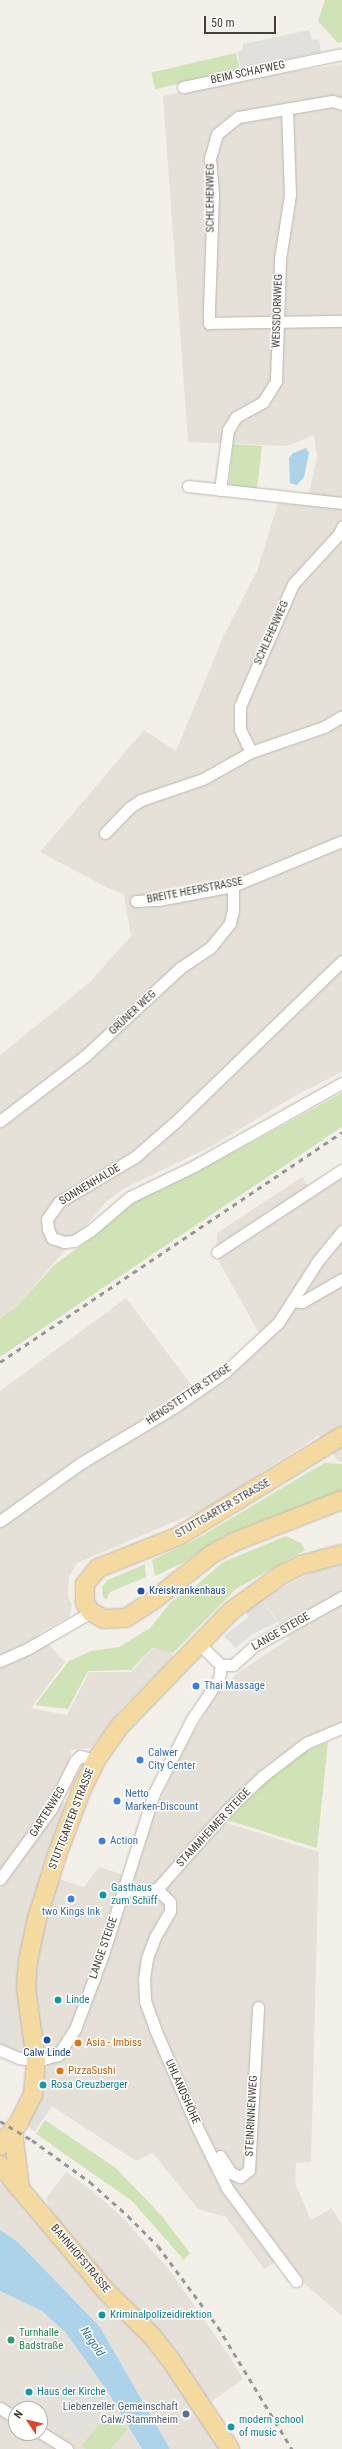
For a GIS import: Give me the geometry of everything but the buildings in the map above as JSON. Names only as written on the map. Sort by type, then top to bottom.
[{"type":"main road","name":"STUTTGARTER STRASSE","points":[[91,1612],[85,1603],[83,1594],[85,1584],[98,1568],[179,1536],[342,1436]]},
{"type":"main road","points":[[91,1612],[112,1620],[126,1618],[223,1548],[342,1500]]},
{"type":"main road","name":"STUTTGARTER STRASSE","points":[[0,2146],[13,2132],[33,2095],[36,2061],[26,1988],[28,1961],[36,1922],[57,1855],[81,1791],[96,1760],[120,1726],[198,1644],[242,1602],[281,1575],[301,1565],[342,1554]]},
{"type":"main road","points":[[7,2176],[13,2132]]},
{"type":"main road","name":"BAHNHOFSTRASSE","points":[[7,2176],[106,2291],[152,2336],[170,2359],[230,2449]]},
{"type":"street","name":"BEIM SCHAFWEG","points":[[183,87],[342,54]]},
{"type":"street","name":"SCHLEHENWEG","points":[[277,321],[209,323],[213,194],[210,159],[217,134],[238,117],[287,111],[332,101],[342,104]]},
{"type":"street","name":"WEISSDORNWEG","points":[[220,490],[228,430],[236,417],[263,402],[276,381],[280,259],[290,195],[287,111]]},
{"type":"street","points":[[277,321],[342,321]]},
{"type":"street","points":[[188,486],[342,503]]},
{"type":"street","name":"SCHLEHENWEG","points":[[251,752],[240,729],[240,706],[293,584],[338,534],[342,527]]},
{"type":"street","points":[[104,833],[129,808],[141,800],[203,779],[251,752],[324,727],[342,716]]},
{"type":"street","name":"BREITE HEERSTRASSE","points":[[136,901],[158,900],[233,886],[342,841]]},
{"type":"street","name":"GRÜNER WEG","points":[[0,1121],[85,1056],[180,968],[210,948],[230,923],[233,910],[233,886]]},
{"type":"street","name":"SONNENHALDE","points":[[342,961],[174,1123],[135,1157],[59,1202],[47,1219],[48,1229],[52,1238],[64,1242],[74,1241],[90,1231],[130,1197],[194,1166],[342,1083]]},
{"type":"street","points":[[217,1252],[342,1170]]},
{"type":"street","name":"HENGSTETTER STEIGE","points":[[0,1521],[81,1463],[173,1408],[225,1372],[278,1323],[293,1302],[317,1262],[342,1231]]},
{"type":"street","points":[[293,1302],[302,1302],[342,1279]]},
{"type":"street","name":"LANGE STEIGE","points":[[36,2061],[58,2055],[74,2029],[124,1891],[154,1793],[195,1713],[219,1679],[221,1665],[232,1665],[254,1646],[342,1597]]},
{"type":"street","points":[[0,1661],[27,1649],[91,1612]]},
{"type":"street","points":[[198,1644],[221,1665]]},
{"type":"street","name":"STAMMHEIMER STEIGE","points":[[157,1889],[229,1808],[263,1776],[306,1743],[342,1728]]},
{"type":"street","name":"GARTENWEG","points":[[0,1879],[51,1809],[75,1761],[80,1756],[96,1760]]},
{"type":"street","points":[[124,1891],[157,1889]]},
{"type":"street","name":"UHLANDSHÖHE","points":[[157,1889],[170,1902],[170,1911],[155,1937],[147,1958],[144,1979],[146,2001],[157,2035],[197,2127],[227,2188],[296,2281]]},
{"type":"street","name":"STEINRINNENWEG","points":[[197,2127],[205,2129],[231,2173],[240,2177],[248,2170],[258,2007]]},
{"type":"street","points":[[0,2050],[19,2058],[36,2061]]},
{"type":"street","points":[[48,2437],[67,2449]]},
{"type":"shaded area","points":[[309,30],[312,40],[319,39],[321,52],[241,69],[237,52],[243,50],[243,44]]},
{"type":"shaded area","points":[[342,64],[342,1072],[298,1094],[212,1146],[127,1187],[107,1201],[19,1304],[0,1319],[0,1055],[89,983],[131,936],[124,894],[110,889],[40,852],[144,730],[176,751],[223,637],[257,571],[278,503],[306,506],[317,457],[314,435],[287,446],[188,442],[163,96],[278,72],[279,74]]},
{"type":"shaded area","points":[[342,1174],[342,1462],[339,1462],[319,1435],[209,1507],[77,1563],[69,1577],[68,1596],[72,1605],[69,1617],[38,1634],[65,1662],[31,1708],[67,1715],[89,1672],[131,1672],[152,1649],[168,1650],[174,1656],[122,1708],[91,1748],[71,1750],[68,1773],[53,1798],[66,1804],[40,1873],[84,1887],[99,1867],[134,1878],[156,1808],[184,1748],[217,1693],[239,1672],[289,1639],[262,1598],[312,1572],[342,1564],[342,1723],[309,1736],[260,1771],[214,1819],[319,1852],[311,2162],[296,2163],[295,2183],[311,2220],[332,2208],[342,2225],[342,2316],[299,2279],[284,2256],[264,2269],[226,2217],[198,2209],[153,2153],[136,2161],[38,2097],[53,2047],[21,2052],[0,2046],[0,1391],[126,1298],[198,1394],[264,1342],[216,1256],[217,1233],[302,1177],[313,1193]]},
{"type":"shaded area","points":[[262,1599],[277,1622],[253,1634],[235,1648],[224,1636],[248,1617],[246,1611]]},
{"type":"shaded area","points":[[0,2004],[10,2008],[5,2024],[15,2027],[9,2045],[0,2042]]},
{"type":"shaded area","points":[[39,2093],[54,2103],[35,2131],[20,2121]]},
{"type":"shaded area","points":[[66,2172],[94,2192],[122,2217],[168,2268],[228,2354],[243,2379],[197,2412],[219,2449],[170,2449],[100,2327],[18,2242],[0,2230],[0,2184],[7,2184],[37,2219],[49,2208],[46,2198]]},
{"type":"shaded area","points":[[0,2291],[42,2311],[65,2332],[106,2389],[142,2449],[0,2449]]},
{"type":"shaded area","points":[[48,2356],[77,2375],[81,2369],[95,2378],[89,2388],[105,2400],[80,2436],[55,2420],[65,2404],[42,2389],[53,2372],[42,2364]]},
{"type":"green space","points":[[325,0],[342,0],[342,42],[338,43],[318,21]]},
{"type":"green space","points":[[236,53],[240,70],[155,89],[151,73]]},
{"type":"green space","points":[[233,444],[262,446],[257,489],[234,486],[229,483]]},
{"type":"green space","points":[[342,1093],[342,1127],[0,1357],[0,1319],[19,1304],[54,1265],[93,1237],[132,1203],[197,1172]]},
{"type":"green space","points":[[324,1463],[342,1464],[342,1490],[223,1536],[182,1563],[155,1576],[152,1560],[195,1540]]},
{"type":"green space","points":[[286,1536],[301,1543],[305,1550],[236,1589],[173,1653],[152,1648],[131,1670],[88,1671],[68,1709],[35,1705],[69,1661],[91,1651],[119,1647],[150,1628],[171,1602],[194,1587],[223,1562]]},
{"type":"green space","points":[[145,1564],[146,1577],[110,1592],[106,1600],[103,1596],[102,1587],[108,1580]]},
{"type":"green space","points":[[328,1742],[317,1848],[227,1820],[265,1782],[305,1751]]},
{"type":"green space","points":[[45,2120],[116,2168],[160,2214],[190,2253],[184,2260],[132,2201],[36,2134]]},
{"type":"green space","points":[[109,2413],[128,2429],[111,2449],[86,2449],[82,2445]]},
{"type":"water","points":[[306,448],[309,453],[304,477],[297,485],[290,483],[289,458],[293,453]]},
{"type":"water","name":"Nagold","points":[[0,2230],[18,2242],[100,2327],[170,2449],[142,2449],[106,2389],[65,2332],[42,2311],[0,2291]]},
{"type":"railway","points":[[0,1362],[342,1132]]},
{"type":"railway","points":[[0,2121],[32,2140],[90,2182],[128,2216],[158,2246],[218,2327],[292,2449]]},
{"type":"place","name":"Kreiskrankenhaus","points":[[141,1591]]},
{"type":"place","name":"Thai Massage","points":[[196,1686]]},
{"type":"place","name":"Calwer City Center","points":[[140,1760]]},
{"type":"place","name":"Netto Marken-Discount","points":[[117,1801]]},
{"type":"place","name":"Action","points":[[102,1841]]},
{"type":"place","name":"Gasthaus zum Schiff","points":[[103,1895]]},
{"type":"place","name":"two Kings Ink","points":[[71,1899]]},
{"type":"place","name":"Linde","points":[[58,2000]]},
{"type":"place","name":"Calw Linde","points":[[47,2040]]},
{"type":"place","name":"Asia - Imbiss","points":[[78,2043]]},
{"type":"place","name":"PizzaSushi","points":[[60,2071]]},
{"type":"place","name":"Rosa Creuzberger","points":[[43,2085]]},
{"type":"place","name":"Kriminalpolizeidirektion","points":[[102,2315]]},
{"type":"place","name":"Turnhalle Badstraße","points":[[11,2340]]},
{"type":"place","name":"Haus der Kirche","points":[[29,2392]]},
{"type":"place","name":"Liebenzeller Gemeinschaft Calw/Stammheim","points":[[186,2414]]},
{"type":"place","name":"modern school of music","points":[[231,2427]]}]
